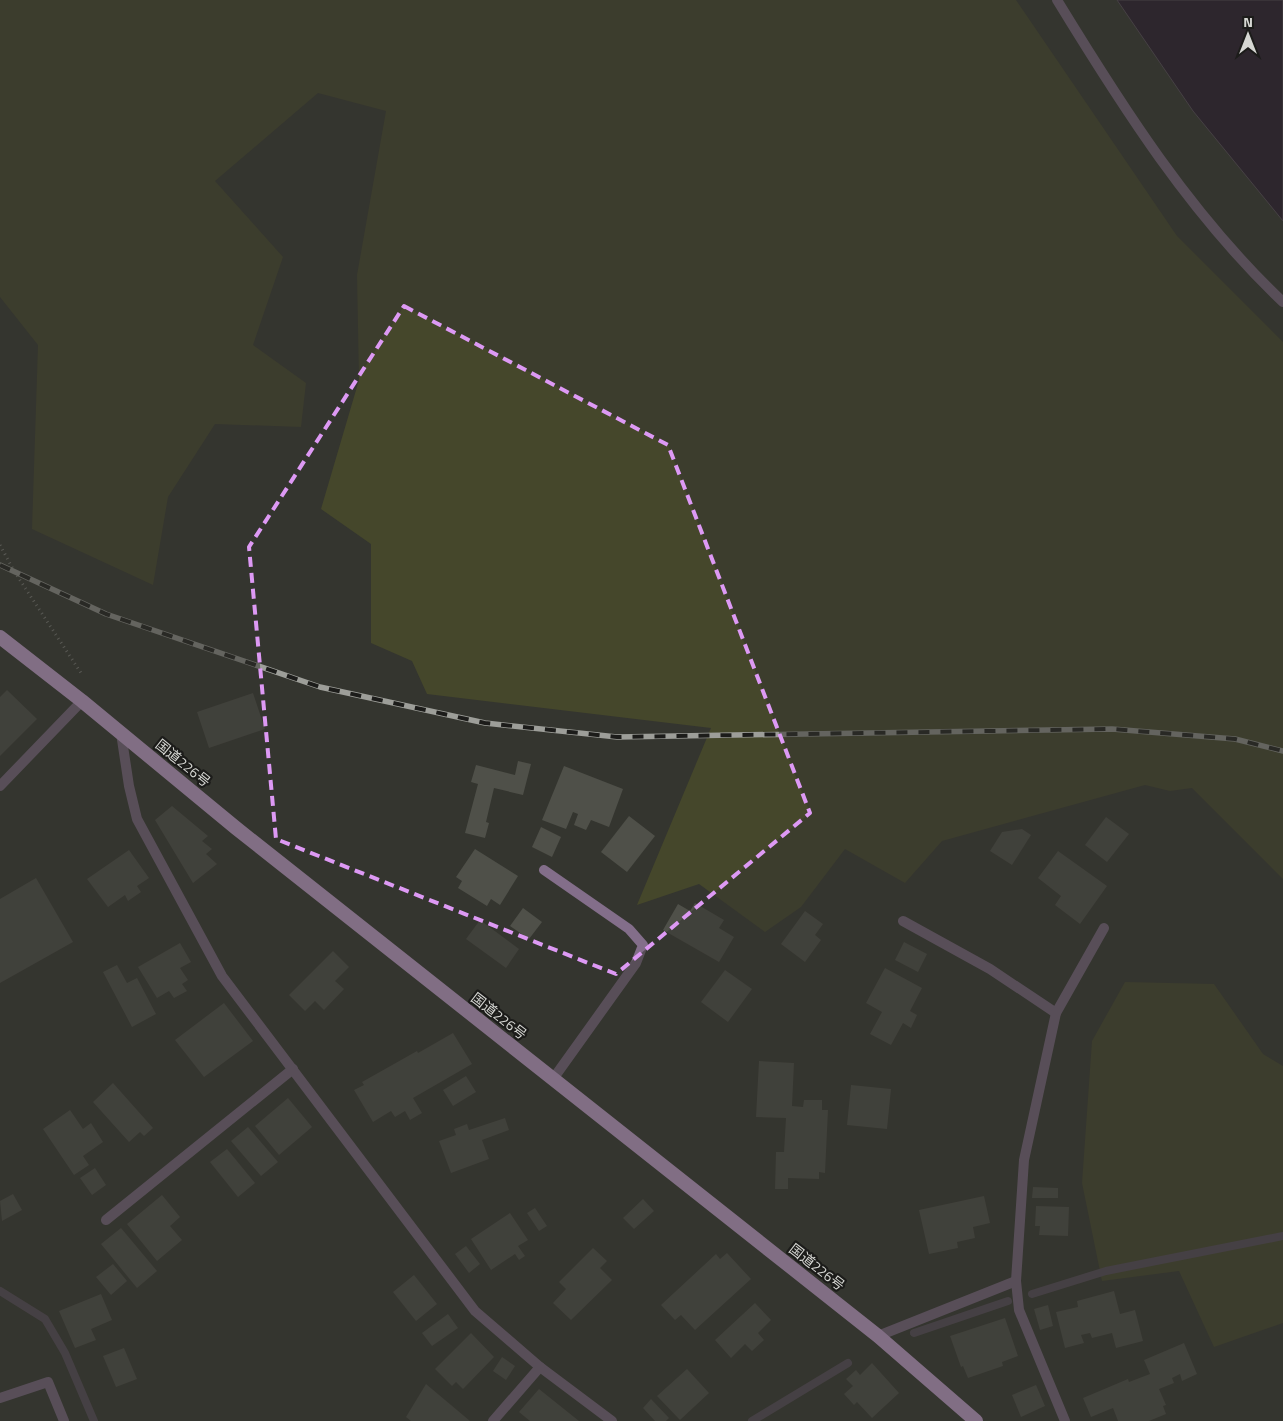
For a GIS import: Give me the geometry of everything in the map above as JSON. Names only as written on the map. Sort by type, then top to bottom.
[{"type":"highway","name":"国道226号","points":[[0,637],[82,701],[236,828],[878,1336],[976,1421]]},
{"type":"street","points":[[1057,0],[1103,75],[1159,158],[1206,220],[1258,278],[1283,302]]},
{"type":"street","points":[[0,786],[82,701]]},
{"type":"street","points":[[121,733],[129,786],[137,819],[222,976],[475,1311],[540,1367],[612,1421]]},
{"type":"street","points":[[544,870],[629,929],[643,945],[636,963],[553,1079]]},
{"type":"street","points":[[903,921],[990,969],[1056,1013]]},
{"type":"street","points":[[1065,1421],[1020,1310],[1016,1281],[1024,1160],[1056,1013],[1104,928]]},
{"type":"street","points":[[106,1220],[293,1069]]},
{"type":"street","points":[[878,1336],[1016,1281]]},
{"type":"street","points":[[493,1421],[540,1367]]},
{"type":"street","points":[[0,1398],[48,1382],[64,1421]]},
{"type":"path","points":[[0,545],[14,572],[84,677]]},
{"type":"highlighted area","points":[[404,306],[668,445],[810,813],[616,974],[276,839],[249,547]]},
{"type":"green space","points":[[0,0],[1016,0],[1177,236],[1283,342],[1283,879],[1192,788],[1170,791],[1145,785],[942,841],[905,883],[845,849],[801,907],[765,932],[699,884],[637,905],[711,728],[427,694],[412,661],[371,643],[371,544],[321,509],[359,380],[357,275],[386,111],[318,93],[215,181],[283,257],[253,345],[306,383],[301,427],[215,424],[168,497],[153,585],[32,529],[38,345],[0,297]]},
{"type":"green space","points":[[1125,982],[1214,984],[1263,1054],[1283,1066],[1283,1323],[1214,1347],[1179,1271],[1102,1281],[1082,1183],[1092,1041]]},
{"type":"shaded area","points":[[1117,0],[1283,0],[1283,221],[1193,111]]},
{"type":"building","points":[[7,690],[37,719],[0,756],[0,697]]},
{"type":"building","points":[[253,693],[265,729],[209,748],[197,712]]},
{"type":"building","points":[[518,761],[531,764],[523,795],[494,788],[486,822],[489,823],[485,838],[465,833],[478,784],[471,782],[476,765],[515,775]]},
{"type":"building","points":[[564,766],[623,789],[609,827],[591,820],[586,830],[574,825],[578,814],[573,812],[566,829],[542,820]]},
{"type":"building","points":[[172,806],[208,836],[202,841],[212,849],[206,854],[217,864],[193,883],[155,820]]},
{"type":"building","points":[[629,816],[655,836],[627,872],[601,852]]},
{"type":"building","points":[[1106,817],[1129,834],[1107,862],[1085,845]]},
{"type":"building","points":[[541,827],[561,837],[552,857],[532,847]]},
{"type":"building","points":[[1022,829],[1031,835],[1012,865],[990,851],[1002,832]]},
{"type":"building","points":[[475,849],[518,876],[500,905],[491,899],[487,906],[458,888],[462,881],[456,877]]},
{"type":"building","points":[[129,850],[149,878],[137,886],[141,892],[128,901],[125,895],[108,907],[87,879]]},
{"type":"building","points":[[1058,851],[1107,886],[1080,924],[1055,905],[1061,896],[1038,878]]},
{"type":"building","points":[[36,878],[73,942],[0,983],[0,899]]},
{"type":"building","points":[[695,903],[724,920],[719,928],[734,937],[719,962],[663,930],[678,904],[690,911]]},
{"type":"building","points":[[523,908],[542,922],[529,939],[510,926]]},
{"type":"building","points":[[805,911],[823,924],[815,935],[821,940],[805,962],[781,944]]},
{"type":"building","points":[[480,920],[519,949],[506,968],[466,939]]},
{"type":"building","points":[[904,942],[927,954],[918,972],[895,960]]},
{"type":"building","points":[[180,943],[191,962],[180,968],[188,980],[182,984],[187,991],[174,998],[169,991],[157,998],[138,967]]},
{"type":"building","points":[[333,951],[349,967],[335,981],[344,989],[324,1010],[315,1001],[305,1011],[289,995]]},
{"type":"building","points":[[117,965],[127,983],[137,978],[156,1014],[132,1027],[103,972]]},
{"type":"building","points":[[885,968],[922,988],[910,1011],[917,1015],[911,1028],[903,1023],[891,1045],[870,1034],[882,1012],[866,1003]]},
{"type":"building","points":[[725,970],[752,989],[728,1022],[701,1002]]},
{"type":"building","points":[[224,1003],[253,1041],[204,1077],[175,1040]]},
{"type":"building","points":[[453,1033],[472,1064],[413,1098],[422,1113],[410,1120],[405,1111],[395,1117],[391,1111],[373,1122],[354,1090],[364,1085],[362,1082]]},
{"type":"building","points":[[759,1061],[794,1063],[792,1106],[803,1107],[804,1100],[822,1100],[822,1110],[828,1110],[825,1173],[819,1172],[819,1179],[788,1178],[788,1189],[775,1189],[776,1152],[784,1152],[786,1118],[756,1117]]},
{"type":"building","points":[[466,1076],[476,1092],[453,1106],[443,1090]]},
{"type":"building","points":[[113,1083],[153,1128],[144,1136],[140,1132],[129,1142],[93,1102]]},
{"type":"building","points":[[851,1085],[891,1089],[887,1129],[847,1125]]},
{"type":"building","points":[[288,1098],[312,1127],[279,1155],[255,1126]]},
{"type":"building","points":[[70,1110],[83,1129],[91,1123],[103,1142],[83,1156],[89,1165],[74,1175],[43,1129]]},
{"type":"building","points":[[505,1118],[509,1130],[482,1140],[489,1159],[451,1173],[439,1141],[456,1135],[454,1129],[467,1124],[469,1130]]},
{"type":"building","points":[[248,1127],[278,1162],[261,1176],[231,1141]]},
{"type":"building","points":[[227,1149],[255,1183],[238,1197],[210,1162]]},
{"type":"building","points":[[95,1168],[106,1185],[92,1195],[80,1178]]},
{"type":"building","points":[[1033,1187],[1058,1188],[1058,1198],[1032,1198]]},
{"type":"building","points":[[13,1194],[22,1210],[2,1221],[0,1201]]},
{"type":"building","points":[[162,1195],[180,1217],[170,1226],[182,1240],[157,1261],[127,1224]]},
{"type":"building","points":[[984,1196],[990,1223],[973,1227],[975,1238],[957,1242],[958,1248],[929,1254],[919,1210]]},
{"type":"building","points":[[643,1199],[654,1211],[634,1229],[623,1218]]},
{"type":"building","points":[[1036,1206],[1069,1207],[1068,1236],[1039,1235],[1040,1226],[1035,1226]]},
{"type":"building","points":[[535,1208],[547,1226],[539,1231],[527,1213]]},
{"type":"building","points":[[510,1213],[528,1240],[518,1246],[525,1256],[519,1260],[515,1254],[491,1270],[471,1239]]},
{"type":"building","points":[[121,1228],[157,1271],[137,1288],[101,1244]]},
{"type":"building","points":[[466,1246],[480,1264],[469,1273],[455,1254]]},
{"type":"building","points":[[593,1248],[607,1261],[600,1268],[612,1280],[571,1320],[553,1303],[566,1289],[559,1282]]},
{"type":"building","points":[[727,1253],[751,1279],[695,1330],[681,1315],[675,1320],[661,1305],[716,1254],[720,1259]]},
{"type":"building","points":[[113,1264],[127,1281],[111,1295],[96,1277]]},
{"type":"building","points":[[414,1275],[437,1304],[416,1321],[393,1292]]},
{"type":"building","points":[[1114,1291],[1120,1314],[1135,1310],[1143,1341],[1116,1348],[1112,1333],[1092,1338],[1090,1333],[1081,1335],[1084,1343],[1065,1348],[1056,1312],[1078,1307],[1077,1301]]},
{"type":"building","points":[[101,1294],[112,1320],[91,1329],[96,1340],[75,1348],[59,1311]]},
{"type":"building","points":[[755,1303],[771,1320],[758,1333],[764,1340],[752,1351],[745,1344],[731,1358],[715,1340]]},
{"type":"building","points":[[1048,1305],[1053,1326],[1040,1330],[1034,1309]]},
{"type":"building","points":[[448,1314],[458,1328],[432,1346],[422,1333]]},
{"type":"building","points":[[1005,1318],[1018,1356],[1002,1362],[1003,1366],[968,1378],[963,1366],[961,1367],[950,1336]]},
{"type":"building","points":[[471,1333],[494,1357],[463,1389],[456,1382],[452,1386],[435,1369]]},
{"type":"building","points":[[1184,1343],[1197,1374],[1182,1381],[1180,1374],[1172,1378],[1174,1383],[1159,1389],[1166,1405],[1163,1406],[1166,1414],[1149,1421],[1118,1421],[1113,1408],[1091,1417],[1083,1398],[1128,1379],[1129,1382],[1150,1374],[1144,1360]]},
{"type":"building","points":[[124,1348],[137,1379],[116,1387],[103,1356]]},
{"type":"building","points":[[502,1357],[515,1366],[506,1380],[493,1371]]},
{"type":"building","points":[[872,1363],[899,1393],[872,1418],[857,1402],[854,1405],[844,1394],[853,1386],[846,1379],[856,1370],[860,1375]]},
{"type":"building","points":[[687,1369],[709,1393],[680,1420],[657,1396]]},
{"type":"building","points":[[426,1384],[470,1421],[411,1421],[406,1417]]},
{"type":"building","points":[[1036,1385],[1045,1406],[1021,1417],[1012,1395]]},
{"type":"building","points":[[539,1389],[579,1421],[530,1421],[519,1412]]},
{"type":"building","points":[[651,1399],[669,1418],[666,1421],[655,1421],[643,1408]]},
{"type":"waterway","points":[[1032,1294],[1106,1271],[1283,1236]]},
{"type":"waterway","points":[[0,1291],[45,1319],[65,1353],[94,1421]]},
{"type":"waterway","points":[[914,1333],[1008,1301]]},
{"type":"waterway","points":[[752,1421],[848,1363]]},
{"type":"railway","points":[[0,565],[106,614],[320,687],[485,723],[617,737],[1112,729],[1235,739],[1283,751]]}]
